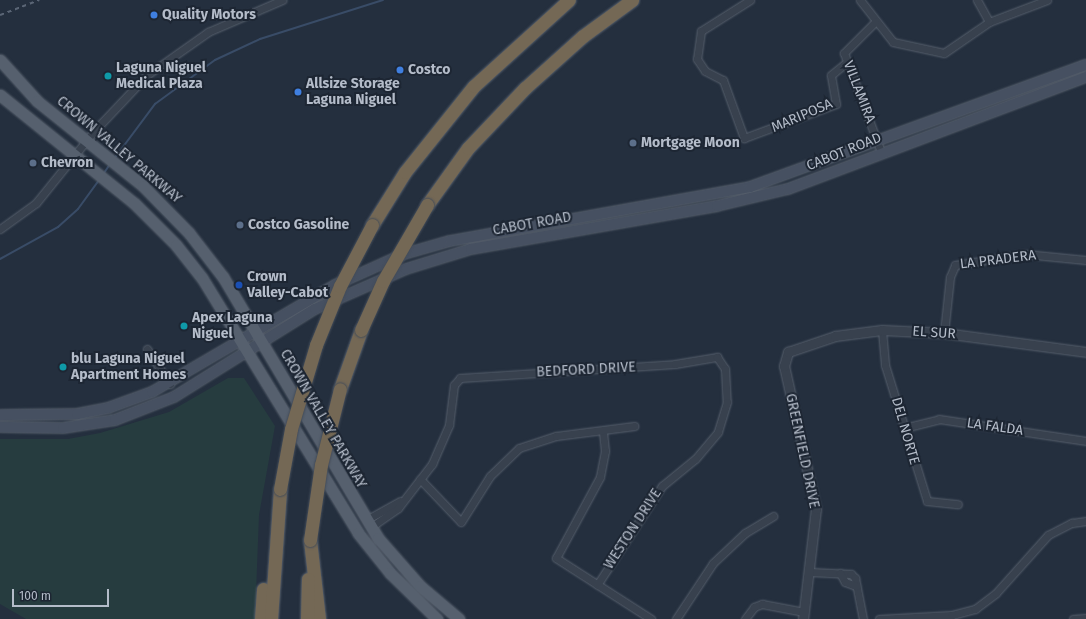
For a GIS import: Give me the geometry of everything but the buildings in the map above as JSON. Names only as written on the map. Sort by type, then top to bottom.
[{"type":"highway","points":[[271,619],[272,561],[280,489],[291,429],[316,345],[340,286],[372,225],[404,172],[474,86],[569,0]]},
{"type":"highway","points":[[307,619],[310,540],[321,465],[340,389],[361,330],[383,281],[427,205],[468,148],[525,88],[583,36],[632,0]]},
{"type":"highway","points":[[310,540],[319,619]]},
{"type":"highway","points":[[261,619],[264,583],[272,561]]},
{"type":"main road","name":"CROWN VALLEY PARKWAY","points":[[0,60],[37,102],[85,142],[123,169],[175,216],[203,250],[255,332],[368,524],[420,586],[459,619]]},
{"type":"main road","name":"CABOT ROAD","points":[[0,427],[63,428],[115,420],[174,397],[244,345],[255,332],[356,274],[434,245],[750,187],[1086,65]]},
{"type":"main road","name":"CABOT ROAD","points":[[0,415],[77,414],[108,408],[170,384],[244,345],[260,342],[348,292],[439,258],[502,243],[750,200],[788,189],[881,152],[1086,77]]},
{"type":"main road","name":"CROWN VALLEY PARKWAY","points":[[0,95],[110,184],[176,245],[202,278],[358,533],[390,573],[438,619]]},
{"type":"street","points":[[0,229],[36,203],[85,142],[139,82],[181,49],[236,18],[282,0]]},
{"type":"street","name":"MARIPOSA","points":[[750,0],[701,31],[696,59],[699,66],[723,80],[744,138],[836,104],[831,75],[847,62]]},
{"type":"street","points":[[860,0],[875,22],[893,42],[944,53],[989,22],[1047,0]]},
{"type":"street","points":[[977,0],[989,22]]},
{"type":"street","name":"VILLAMIRA","points":[[875,22],[844,53],[881,152]]},
{"type":"street","name":"LA PRADERA","points":[[944,332],[950,277],[955,265],[1025,254],[1086,260]]},
{"type":"street","name":"EL SUR","points":[[785,355],[792,349],[835,336],[882,330],[944,332],[1086,352]]},
{"type":"street","name":"DEL NORTE","points":[[882,330],[885,366],[927,501],[958,504]]},
{"type":"street","points":[[148,349],[170,384]]},
{"type":"street","name":"GREENFIELD DRIVE","points":[[785,355],[784,366],[816,509],[810,572],[803,616]]},
{"type":"street","name":"BEDFORD DRIVE","points":[[420,479],[432,464],[449,425],[456,381],[466,376],[675,364],[717,357]]},
{"type":"street","name":"WESTON DRIVE","points":[[597,585],[662,486],[694,459],[718,432],[727,402],[725,369],[717,357]]},
{"type":"street","name":"LA FALDA","points":[[904,428],[939,419],[1086,441]]},
{"type":"street","points":[[368,524],[398,508],[400,501],[420,479],[461,522],[490,476],[519,448],[556,436],[604,432],[634,426]]},
{"type":"street","points":[[604,432],[605,451],[600,477],[556,558],[651,619]]},
{"type":"street","points":[[676,619],[713,563],[745,533],[773,516]]},
{"type":"street","points":[[879,619],[953,617],[975,609],[988,600],[1048,535],[1072,522],[1086,520]]},
{"type":"street","points":[[810,572],[851,574],[856,586],[863,619]]},
{"type":"street","points":[[745,619],[754,607],[762,604],[803,616]]},
{"type":"street","points":[[1073,619],[1086,618]]},
{"type":"green space","points":[[228,378],[244,378],[275,426],[259,515],[255,619],[26,619],[0,604],[0,439],[68,439],[100,433],[169,412]]},
{"type":"waterway","points":[[114,159],[155,104],[215,60],[260,39],[383,0]]},
{"type":"waterway","points":[[104,173],[110,164]]},
{"type":"waterway","points":[[0,259],[58,227],[78,209],[99,180]]},
{"type":"railway","points":[[0,15],[39,0]]},
{"type":"place","name":"Quality Motors","points":[[154,15]]},
{"type":"place","name":"Costco","points":[[400,70]]},
{"type":"place","name":"Laguna Niguel Medical Plaza","points":[[108,76]]},
{"type":"place","name":"Allsize Storage Laguna Niguel","points":[[298,92]]},
{"type":"place","name":"Mortgage Moon","points":[[633,143]]},
{"type":"place","name":"Chevron","points":[[33,163]]},
{"type":"place","name":"Costco Gasoline","points":[[240,225]]},
{"type":"place","name":"Crown Valley-Cabot","points":[[239,285]]},
{"type":"place","name":"Apex Laguna Niguel","points":[[184,326]]},
{"type":"place","name":"blu Laguna Niguel Apartment Homes","points":[[63,367]]}]
